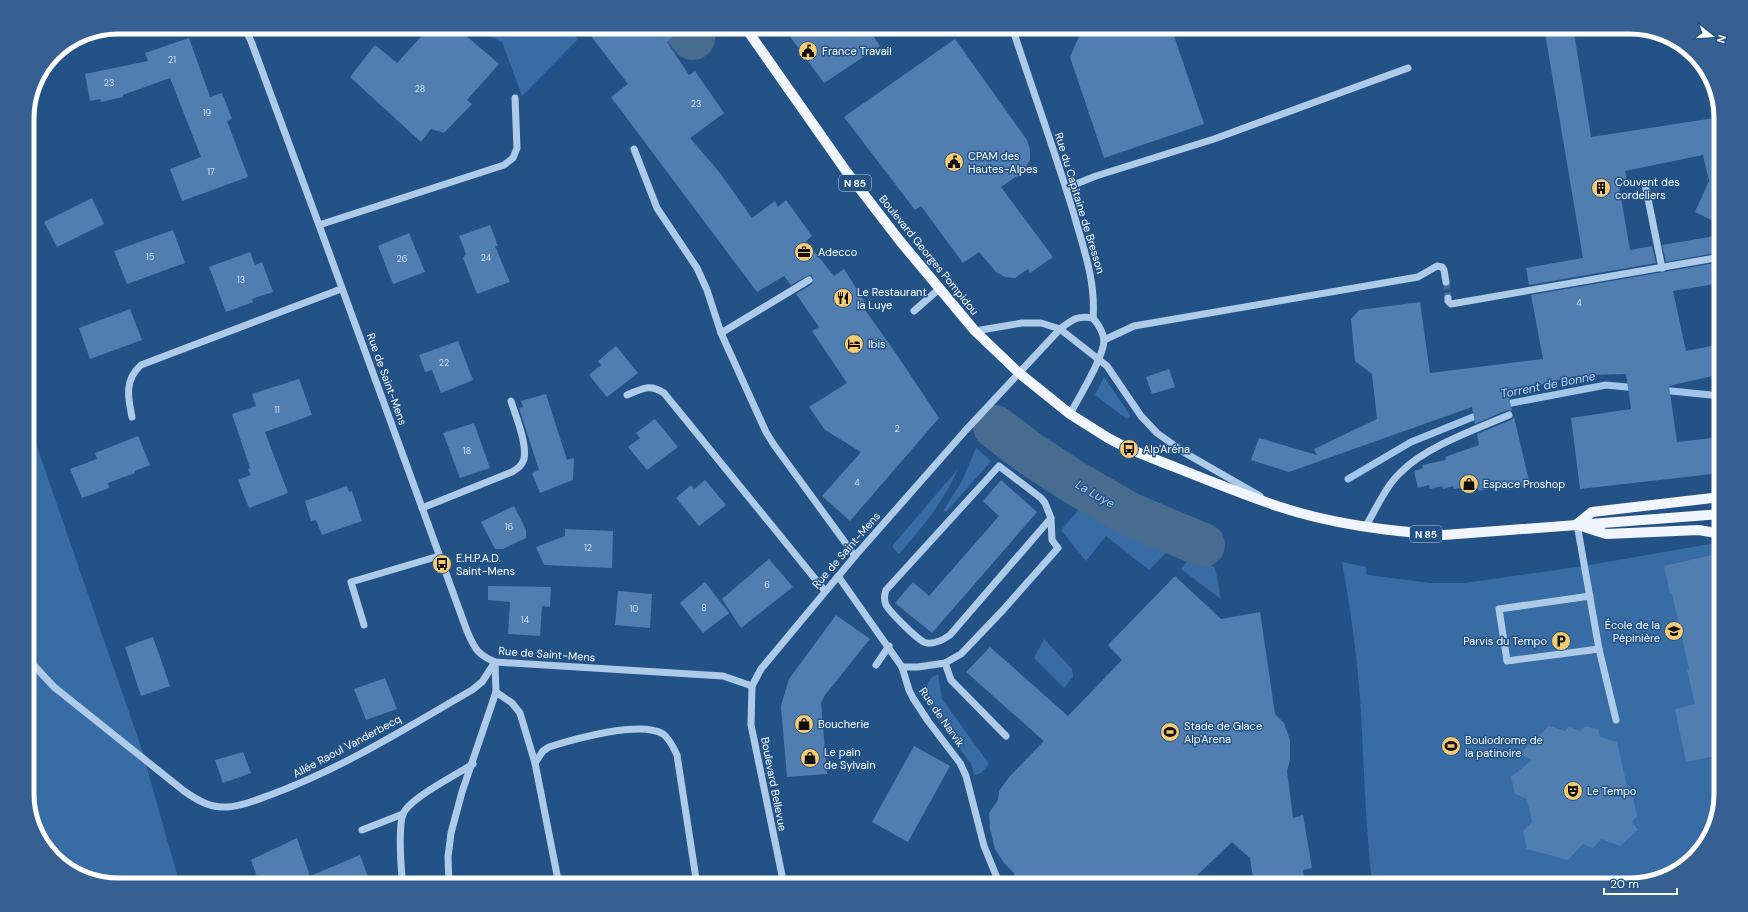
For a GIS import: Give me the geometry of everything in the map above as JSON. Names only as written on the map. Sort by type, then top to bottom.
[{"type":"main road","name":"Boulevard Georges Pompidou","points":[[750,34],[846,171],[939,289],[975,331],[1019,373]]},
{"type":"main road","name":"N 85","points":[[1019,373],[1070,414],[1108,438],[1129,449],[1277,506],[1330,521],[1365,528],[1444,535],[1714,514]]},
{"type":"main road","points":[[1577,524],[1592,512],[1714,498]]},
{"type":"main road","points":[[1577,524],[1606,534],[1699,530],[1714,533]]},
{"type":"street","name":"Rue de Saint-Mens","points":[[248,34],[320,225],[341,289],[474,647],[482,656],[495,662],[723,676],[752,686],[761,669],[774,651],[825,591],[965,431],[1019,373]]},
{"type":"street","name":"Rue du Capitaine de Bresson","points":[[1014,34],[1066,188],[1091,273],[1094,302],[1093,318]]},
{"type":"street","points":[[1066,188],[1096,176],[1214,140],[1408,68]]},
{"type":"street","points":[[320,225],[504,165],[513,158],[517,148],[515,98]]},
{"type":"street","points":[[634,149],[657,208],[697,268],[707,290],[721,333],[766,432],[855,556]]},
{"type":"street","points":[[1645,184],[1662,268]]},
{"type":"street","points":[[1448,298],[1449,304],[1451,304],[1714,258]]},
{"type":"street","points":[[1104,340],[1134,326],[1418,277],[1437,266],[1442,267],[1444,270],[1446,282]]},
{"type":"street","points":[[721,333],[809,280]]},
{"type":"street","points":[[132,417],[128,396],[129,383],[133,372],[141,365],[341,289]]},
{"type":"street","points":[[914,311],[939,289]]},
{"type":"street","points":[[1019,373],[1060,329],[1076,317],[1084,316],[1093,318],[1100,327],[1104,340],[1099,358],[1070,414]]},
{"type":"street","points":[[975,331],[1022,323],[1041,323],[1060,329],[1099,358],[1113,374],[1141,416],[1163,438],[1185,453],[1277,506]]},
{"type":"street","points":[[626,395],[649,386],[664,393],[825,591]]},
{"type":"street","points":[[422,508],[512,472],[520,467],[524,460],[524,448],[511,401]]},
{"type":"street","points":[[1365,528],[1389,487],[1406,466],[1441,444],[1509,415]]},
{"type":"street","points":[[902,667],[918,668],[945,663],[961,654],[1058,548],[1052,540],[1051,518],[1045,503],[1041,498],[999,466],[886,590],[884,596],[886,605],[916,637],[926,643],[941,641],[950,635],[1051,518]]},
{"type":"street","points":[[1577,524],[1599,650],[1616,720]]},
{"type":"street","points":[[364,625],[351,582],[440,556]]},
{"type":"street","name":"Rue de Narvik","points":[[838,576],[902,667],[913,698],[928,721],[960,763],[966,776],[984,846],[997,878]]},
{"type":"street","points":[[1590,596],[1499,610],[1507,661],[1599,650]]},
{"type":"street","points":[[876,665],[888,646]]},
{"type":"street","points":[[449,878],[448,857],[451,833],[462,792],[473,764],[496,692],[495,662]]},
{"type":"street","name":"Allée Raoul Vanderbecq","points":[[34,666],[54,687],[184,791],[205,803],[228,808],[254,801],[303,783],[393,735],[472,690],[482,682],[495,662]]},
{"type":"street","points":[[945,663],[951,680],[1006,736]]},
{"type":"street","name":"Boulevard Bellevue","points":[[752,686],[751,725],[783,878]]},
{"type":"street","points":[[496,692],[512,703],[520,713],[536,763],[558,878]]},
{"type":"street","points":[[536,763],[543,751],[549,747],[571,740],[631,729],[650,730],[662,733],[671,744],[676,755],[696,878]]},
{"type":"street","points":[[401,878],[401,825],[403,814],[409,805],[418,798],[473,764]]},
{"type":"street","points":[[362,830],[403,814]]},
{"type":"shaded area","points":[[486,34],[574,34],[578,39],[522,96],[502,42]]},
{"type":"shaded area","points":[[1104,377],[1130,415],[1127,419],[1095,395]]},
{"type":"shaded area","points":[[34,438],[141,747],[178,878],[113,878],[91,874],[72,864],[63,857],[48,840],[38,821],[34,799]]},
{"type":"shaded area","points":[[976,448],[991,461],[946,512],[943,511],[962,481]]},
{"type":"shaded area","points":[[958,469],[946,493],[932,514],[899,554],[893,548],[893,545]]},
{"type":"shaded area","points":[[1082,506],[1170,549],[1149,570],[1106,536],[1086,561],[1061,530]]},
{"type":"shaded area","points":[[1714,543],[1714,794],[1710,821],[1700,840],[1681,861],[1672,867],[1662,872],[1641,877],[1371,878],[1358,675],[1342,562],[1366,567],[1367,575],[1430,583],[1464,583],[1584,566]]},
{"type":"shaded area","points":[[1191,558],[1215,567],[1221,599],[1181,569]]},
{"type":"shaded area","points":[[1044,639],[1072,669],[1073,677],[1064,688],[1034,658]]},
{"type":"shaded area","points":[[938,674],[942,699],[989,764],[981,773],[975,775],[971,764],[921,695],[931,678]]},
{"type":"building","points":[[424,34],[464,34],[499,64],[467,100],[472,104],[444,133],[431,129],[421,142],[350,77],[375,45],[397,63]]},
{"type":"building","points":[[589,34],[677,34],[667,42],[689,75],[695,71],[724,113],[690,138],[720,173],[752,218],[775,201],[778,207],[786,200],[812,236],[806,241],[834,276],[844,269],[866,304],[863,307],[939,418],[850,521],[822,496],[861,452],[825,430],[809,407],[847,383],[812,331],[819,327],[796,294],[812,284],[813,278],[811,275],[807,276],[791,285],[784,276],[757,292],[611,97],[628,84]]},
{"type":"building","points":[[788,34],[872,34],[880,46],[824,83]]},
{"type":"building","points":[[1080,34],[1173,34],[1204,124],[1104,158],[1070,57]]},
{"type":"building","points":[[1545,34],[1574,34],[1591,137],[1714,118],[1714,222],[1695,212],[1709,181],[1703,155],[1625,171],[1627,179],[1618,180],[1630,250],[1652,246],[1656,263],[1529,285],[1526,268],[1583,258]]},
{"type":"building","points":[[189,38],[210,97],[222,93],[232,119],[227,121],[248,177],[182,201],[170,169],[201,157],[170,78],[123,95],[123,97],[101,102],[100,99],[90,101],[85,74],[148,61],[145,53]]},
{"type":"building","name":"CPAM des Hautes-Alpes","points":[[955,39],[1027,140],[1030,150],[1030,160],[1023,172],[1001,187],[1053,257],[1030,273],[1028,269],[1015,278],[1005,277],[996,272],[979,252],[963,263],[921,206],[915,210],[844,117]]},
{"type":"building","points":[[92,198],[104,224],[57,247],[44,222]]},
{"type":"building","points":[[490,225],[498,246],[495,246],[510,282],[477,294],[463,258],[466,254],[459,236]]},
{"type":"building","points":[[173,230],[185,263],[127,284],[114,251]]},
{"type":"building","points":[[409,233],[425,272],[393,284],[378,246]]},
{"type":"building","points":[[1714,236],[1714,253],[1666,262],[1662,245]]},
{"type":"building","points":[[250,252],[255,265],[262,262],[273,292],[252,299],[253,302],[226,312],[209,267]]},
{"type":"building","points":[[1714,263],[1714,284],[1673,291],[1686,351],[1714,345],[1714,376],[1669,386],[1677,442],[1714,438],[1714,474],[1580,489],[1571,418],[1631,409],[1626,374],[1569,377],[1508,393],[1512,411],[1507,410],[1475,424],[1472,407],[1289,472],[1251,460],[1259,438],[1317,455],[1314,449],[1377,419],[1372,374],[1355,361],[1351,319],[1359,310],[1420,302],[1430,373],[1543,359],[1531,295]]},
{"type":"building","points":[[130,309],[142,340],[90,359],[79,328]]},
{"type":"building","points":[[458,341],[473,380],[441,393],[432,370],[425,372],[419,355]]},
{"type":"building","points":[[616,346],[638,373],[607,397],[589,375],[601,365],[598,361]]},
{"type":"building","points":[[1169,369],[1175,387],[1152,394],[1146,377]]},
{"type":"building","points":[[299,379],[312,415],[265,432],[288,493],[249,508],[238,480],[251,475],[248,469],[250,468],[232,414],[256,406],[252,394]]},
{"type":"building","points":[[546,394],[567,460],[574,458],[573,480],[540,493],[532,473],[539,470],[519,408],[523,407],[521,401]]},
{"type":"building","points":[[1514,417],[1530,485],[1506,490],[1506,488],[1492,490],[1492,488],[1479,491],[1478,487],[1466,490],[1465,487],[1454,489],[1453,486],[1443,489],[1442,486],[1430,489],[1429,485],[1418,488],[1414,471],[1423,468],[1422,465],[1446,460],[1445,457],[1479,445],[1477,434],[1511,420]]},
{"type":"building","points":[[655,419],[678,447],[647,470],[628,447],[640,438],[636,433]]},
{"type":"building","points":[[474,423],[490,468],[460,478],[443,433]]},
{"type":"building","points":[[138,436],[150,465],[135,471],[135,473],[108,483],[109,488],[82,498],[70,469],[97,459],[95,453]]},
{"type":"building","points":[[705,480],[726,505],[699,526],[676,498],[691,485],[694,489]]},
{"type":"building","points":[[1001,480],[1037,512],[932,633],[895,603],[913,582],[929,596],[999,516],[983,501]]},
{"type":"building","points":[[347,486],[349,492],[352,491],[362,521],[322,535],[316,520],[311,521],[305,501]]},
{"type":"building","points":[[514,506],[526,530],[526,538],[503,549],[495,549],[481,522]]},
{"type":"building","points":[[565,529],[613,531],[612,568],[544,565],[536,547],[565,536]]},
{"type":"building","points":[[1714,555],[1714,756],[1686,762],[1675,709],[1695,704],[1687,670],[1689,669],[1664,566]]},
{"type":"building","points":[[769,559],[793,587],[741,628],[722,599]]},
{"type":"building","name":"Stade de Glace Alp'Arena","points":[[1175,576],[1221,619],[1260,612],[1275,714],[1284,723],[1290,740],[1290,760],[1287,771],[1293,818],[1303,815],[1312,868],[1303,870],[1304,878],[1253,878],[1250,858],[1232,842],[1194,878],[1014,878],[1014,873],[1004,863],[995,849],[990,829],[989,813],[998,800],[999,791],[1010,776],[1044,741],[966,672],[990,647],[1068,716],[1122,660],[1108,645]]},
{"type":"building","points":[[705,582],[729,613],[703,633],[680,603]]},
{"type":"building","points":[[488,586],[551,587],[550,607],[542,606],[540,636],[508,634],[510,602],[488,600]]},
{"type":"building","points":[[618,591],[652,594],[650,628],[615,625]]},
{"type":"building","points":[[836,615],[870,639],[825,695],[821,703],[827,774],[787,777],[781,706],[789,679]]},
{"type":"building","points":[[153,637],[170,686],[141,696],[125,647]]},
{"type":"building","points":[[385,678],[397,709],[366,720],[354,689]]},
{"type":"building","name":"Le Tempo","points":[[1549,726],[1565,731],[1569,727],[1580,731],[1586,726],[1598,729],[1600,737],[1617,742],[1627,786],[1631,787],[1637,816],[1632,822],[1638,830],[1620,846],[1601,839],[1593,848],[1583,844],[1568,860],[1527,849],[1523,831],[1532,822],[1527,799],[1515,794],[1511,777],[1532,760],[1519,754]]},
{"type":"building","points":[[914,746],[950,766],[908,842],[872,822]]},
{"type":"building","points":[[243,752],[251,773],[223,783],[215,760]]},
{"type":"building","points":[[297,838],[310,876],[360,855],[368,878],[257,878],[251,860]]},
{"type":"waterway","name":"La Luye","points":[[690,34],[693,38]]},
{"type":"waterway","name":"Torrent de Bonne","points":[[1501,405],[1606,385],[1637,388]]},
{"type":"waterway","name":"Torrent de Bonne","points":[[1661,390],[1714,395]]},
{"type":"waterway","name":"Torrent de Bonne","points":[[1348,479],[1411,442],[1483,413]]},
{"type":"waterway","name":"La Luye","points":[[995,427],[1028,452],[1072,481],[1129,514],[1203,545]]},
{"type":"tunnel","points":[[1446,282],[1448,298]]},
{"type":"place","name":"France Travail","points":[[808,51]]},
{"type":"place","name":"CPAM des Hautes-Alpes","points":[[954,162]]},
{"type":"place","name":"Couvent des cordeliers","points":[[1601,188]]},
{"type":"place","name":"Adecco","points":[[804,252]]},
{"type":"place","name":"Le Restaurant la Luye","points":[[843,298]]},
{"type":"place","name":"Ibis","points":[[854,344]]},
{"type":"place","name":"Alp'Aréna","points":[[1129,449]]},
{"type":"place","name":"Espace Proshop","points":[[1469,484]]},
{"type":"place","name":"E.H.P.A.D. Saint-Mens","points":[[442,564]]},
{"type":"place","name":"École de la Pépinière","points":[[1674,631]]},
{"type":"place","name":"Parvis du Tempo","points":[[1561,641]]},
{"type":"place","name":"Boucherie","points":[[804,724]]},
{"type":"place","name":"Stade de Glace Alp'Arena","points":[[1170,732]]},
{"type":"place","name":"Boulodrome de la patinoire","points":[[1451,746]]},
{"type":"place","name":"Le pain de Sylvain","points":[[810,758]]},
{"type":"place","name":"Le Tempo","points":[[1573,791]]}]
